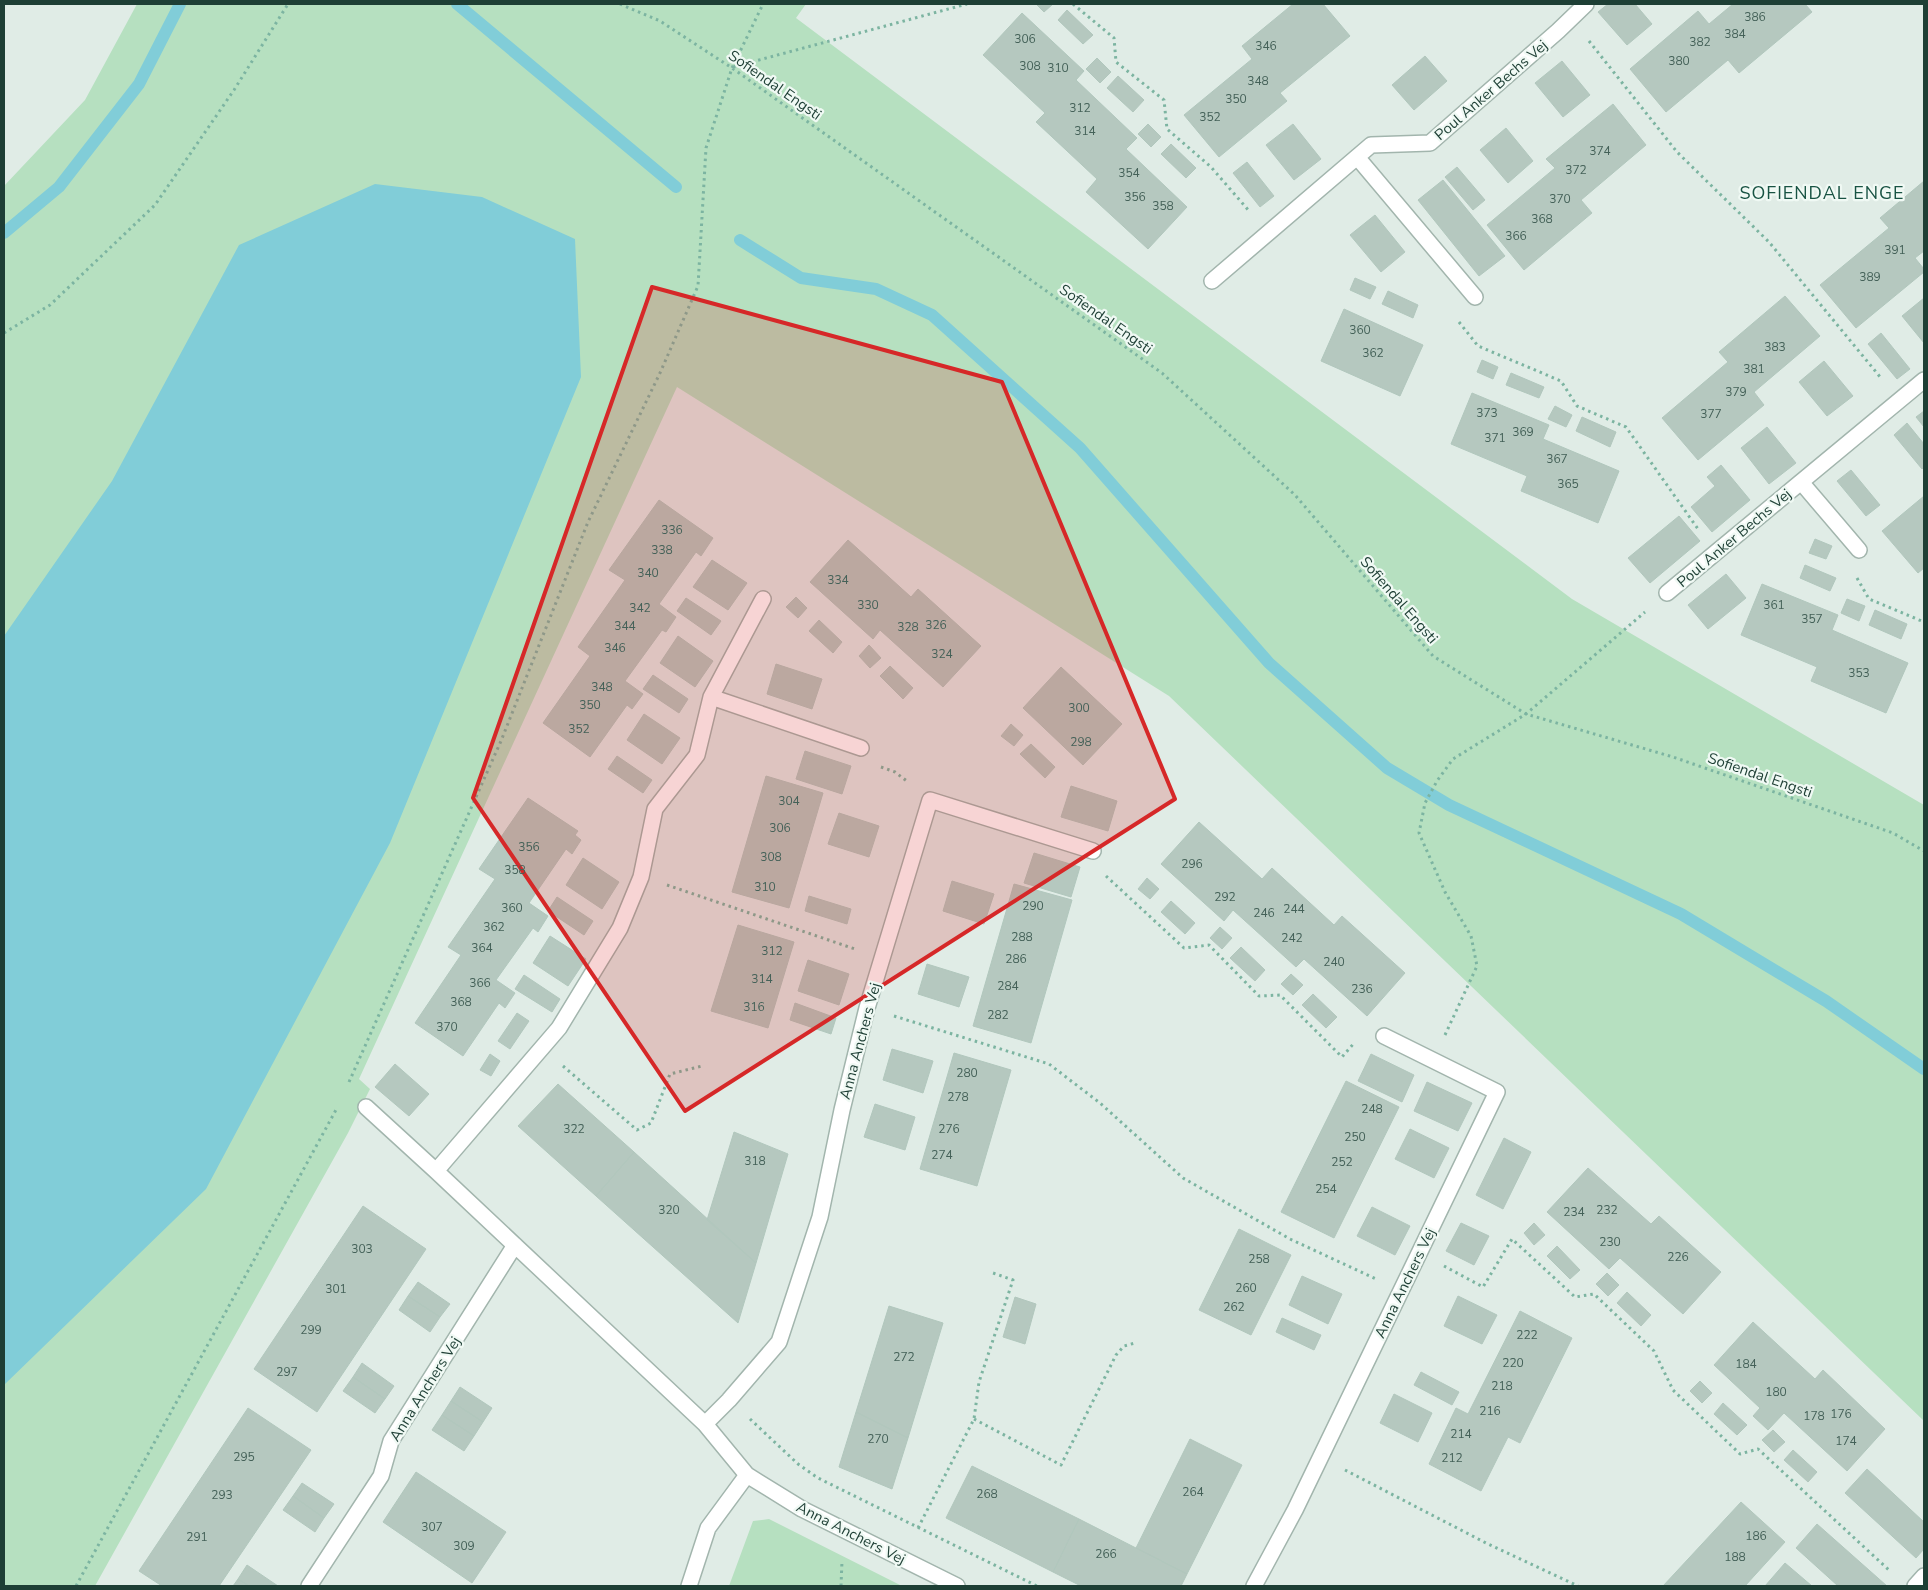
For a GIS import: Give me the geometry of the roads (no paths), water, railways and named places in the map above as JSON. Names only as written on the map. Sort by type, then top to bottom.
[{"type":"street","name":"Poul Anker Bechs Vej","points":[[1212,281],[1371,145],[1430,143],[1586,4]]},
{"type":"street","points":[[1358,157],[1471,293]]},
{"type":"street","name":"Poul Anker Bechs Vej","points":[[1667,593],[1924,380]]},
{"type":"street","name":"Poul Anker Bechs Vej","points":[[1801,482],[1859,550]]},
{"type":"street","points":[[436,1171],[560,1028],[620,928],[641,877],[655,808],[697,755],[711,697],[763,599]]},
{"type":"street","points":[[711,697],[861,748]]},
{"type":"street","name":"Anna Anchers Vej","points":[[705,1424],[729,1400],[779,1342],[820,1217],[842,1110],[866,1008],[930,800],[1093,851]]},
{"type":"street","name":"Anna Anchers Vej","points":[[1254,1586],[1320,1457],[1497,1092],[1384,1036]]},
{"type":"street","name":"Anna Anchers Vej","points":[[366,1107],[705,1424],[747,1475],[802,1510],[957,1586]]},
{"type":"street","name":"Anna Anchers Vej","points":[[309,1586],[381,1476],[391,1441],[515,1245]]},
{"type":"street","points":[[689,1586],[708,1528],[747,1475]]},
{"type":"street","points":[[1915,1586],[1924,1576]]},
{"type":"water","points":[[375,184],[482,197],[575,239],[581,377],[390,843],[206,1189],[4,1385],[4,636],[112,481],[239,245]]},
{"type":"waterway","points":[[4,233],[59,187],[139,84],[180,4]]},
{"type":"waterway","points":[[457,4],[676,187]]},
{"type":"waterway","points":[[740,240],[801,278],[876,289],[932,315],[1080,448],[1269,663],[1387,768],[1449,805],[1681,914],[1826,1001],[1924,1069]]},
{"type":"district","name":"SOFIENDAL ENGE","points":[[1822,193]]}]
